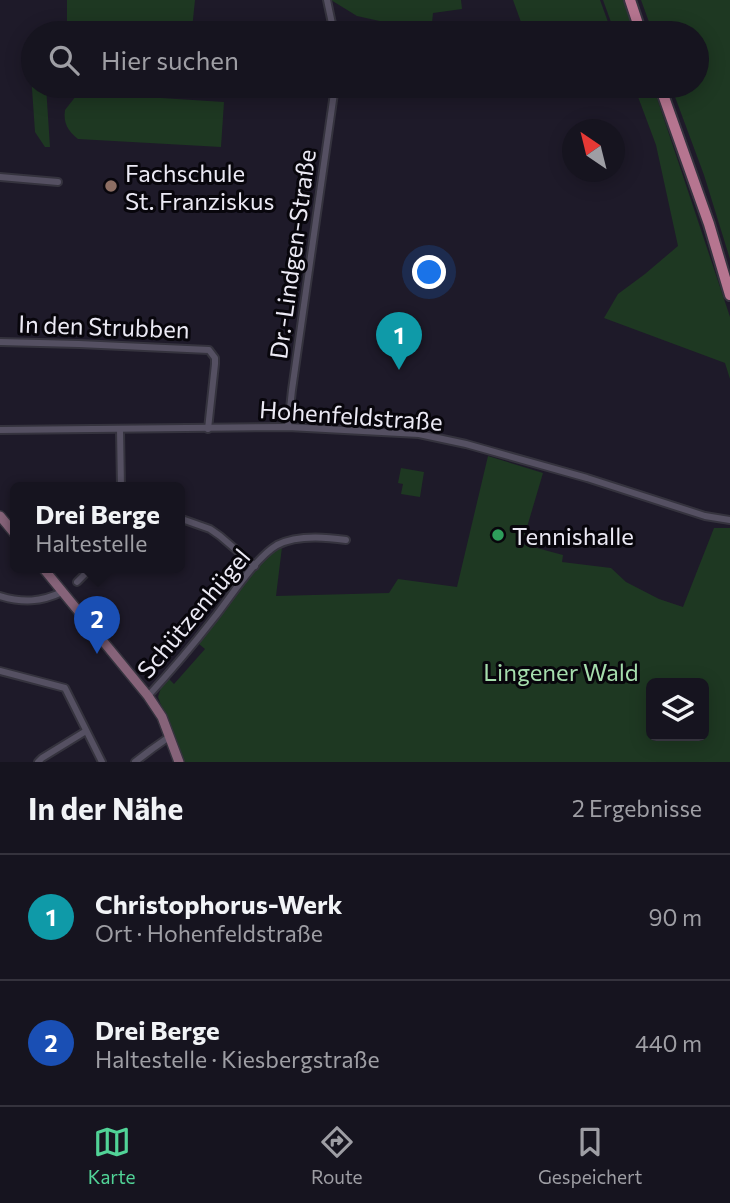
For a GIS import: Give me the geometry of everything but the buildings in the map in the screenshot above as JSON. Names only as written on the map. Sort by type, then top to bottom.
[{"type":"main road","points":[[630,0],[637,21]]},
{"type":"main road","points":[[664,98],[709,224],[730,295]]},
{"type":"street","points":[[327,0],[331,21]]},
{"type":"street","name":"Dr.-Lindgen-Straße","points":[[288,427],[332,98]]},
{"type":"street","points":[[0,177],[58,182]]},
{"type":"street","name":"In den Strubben","points":[[0,342],[209,350],[215,358],[215,364],[208,429]]},
{"type":"street","name":"Hohenfeldstraße","points":[[0,430],[288,427],[419,434],[587,478],[705,516],[730,520]]},
{"type":"street","points":[[120,429],[121,482]]},
{"type":"street","points":[[185,520],[210,529],[255,566]]},
{"type":"street","name":"Schützenhügel","points":[[148,696],[187,653],[255,566],[271,550],[286,541],[321,537],[346,540]]},
{"type":"street","points":[[47,573],[148,696],[162,717],[179,762]]},
{"type":"street","points":[[77,582],[86,573]]},
{"type":"street","points":[[0,596],[39,600],[62,592]]},
{"type":"street","points":[[0,671],[65,688],[102,762]]},
{"type":"street","points":[[38,762],[86,731]]},
{"type":"street","points":[[135,762],[169,737]]},
{"type":"green space","points":[[67,0],[195,0],[193,21],[67,21]]},
{"type":"green space","points":[[331,0],[461,0],[462,9],[433,13],[432,21],[380,21],[357,16]]},
{"type":"green space","points":[[513,0],[600,0],[608,21],[521,21]]},
{"type":"green space","points":[[603,0],[623,0],[631,21],[611,21]]},
{"type":"green space","points":[[641,0],[730,0],[730,259],[704,175],[675,98],[709,98],[709,21],[649,21]]},
{"type":"green space","points":[[33,98],[47,98],[50,147],[45,147],[35,132]]},
{"type":"green space","points":[[74,98],[161,98],[224,102],[221,147],[78,139],[67,126],[65,110]]},
{"type":"green space","points":[[638,98],[657,98],[730,317],[730,379],[725,363],[604,318],[618,294],[678,246],[656,145]]},
{"type":"green space","name":"Lingener Wald","points":[[488,456],[543,473],[522,544],[563,555],[562,562],[611,568],[626,582],[659,599],[683,607],[714,528],[730,528],[730,762],[182,762],[158,697],[162,685],[168,678],[174,684],[205,649],[199,644],[248,577],[270,552],[282,547],[276,596],[389,593],[398,579],[457,587]]},
{"type":"green space","points":[[401,468],[424,472],[420,497],[401,494],[403,484],[398,483]]},
{"type":"place","name":"Fachschule St. Franziskus","points":[[111,186]]},
{"type":"place","name":"Christophorus-Werk","points":[[399,370]]},
{"type":"place","name":"Tennishalle","points":[[498,535]]},
{"type":"place","name":"Drei Berge","points":[[97,654]]}]
